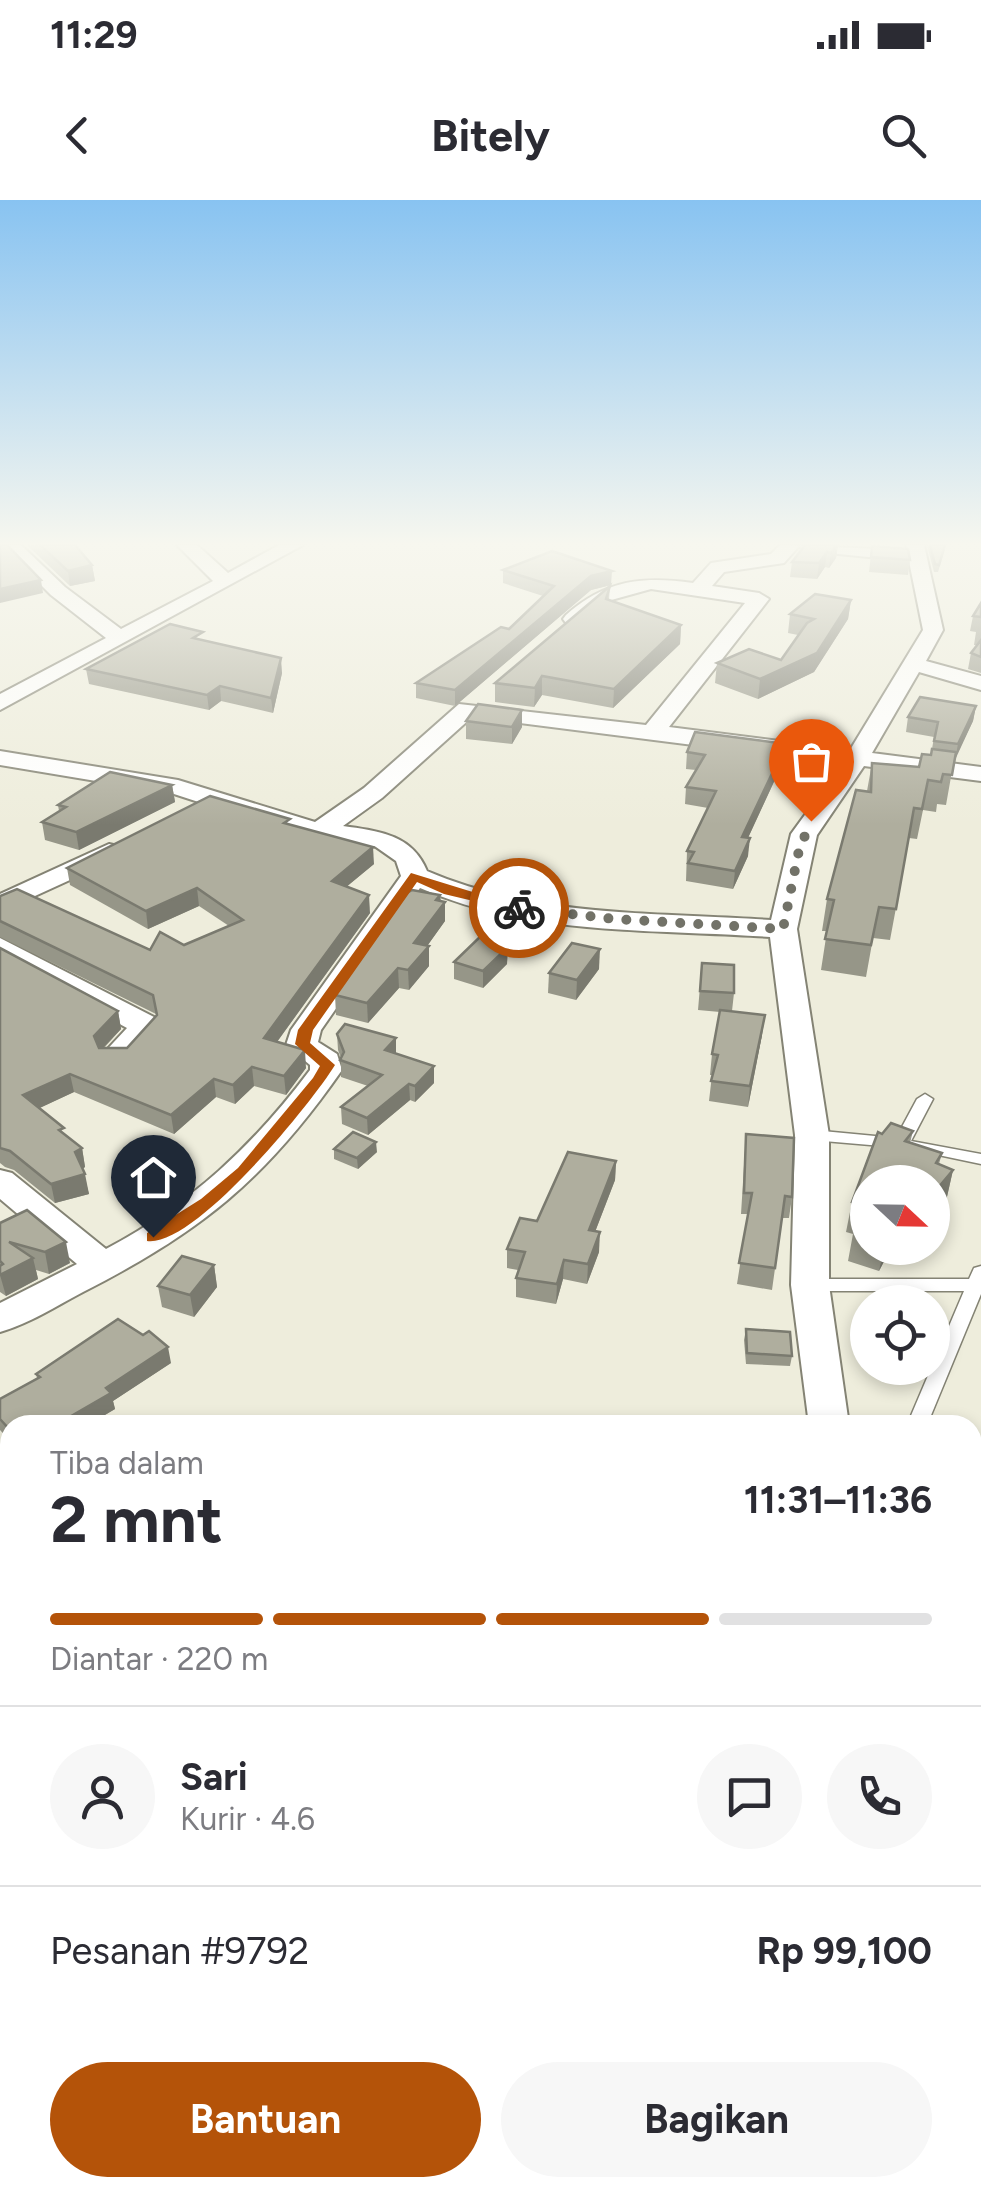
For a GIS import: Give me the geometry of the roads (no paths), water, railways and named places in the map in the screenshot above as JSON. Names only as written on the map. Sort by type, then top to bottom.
[{"type":"street","points":[[0,703],[119,638]]},
{"type":"street","points":[[652,733],[729,638]]},
{"type":"street","points":[[828,1415],[810,1285],[812,1134],[783,929],[804,834],[856,760],[928,638]]},
{"type":"street","points":[[913,664],[981,683]]},
{"type":"street","points":[[320,830],[374,793],[495,684]]},
{"type":"street","points":[[467,709],[981,774]]},
{"type":"street","points":[[0,758],[159,784],[320,830],[384,840],[408,858],[415,876],[448,892],[544,913],[783,929]]},
{"type":"street","points":[[182,814],[212,798]]},
{"type":"street","points":[[0,904],[136,838]]},
{"type":"street","points":[[0,1319],[207,1203],[244,1172],[328,1065],[302,1044],[306,1030],[415,876]]},
{"type":"street","points":[[0,947],[143,1024],[142,1031],[116,1056]]},
{"type":"street","points":[[0,1181],[102,1265]]},
{"type":"lane","points":[[901,1144],[925,1099]]},
{"type":"lane","points":[[812,1134],[901,1144],[981,1159]]},
{"type":"lane","points":[[810,1285],[978,1278],[921,1415]]}]
